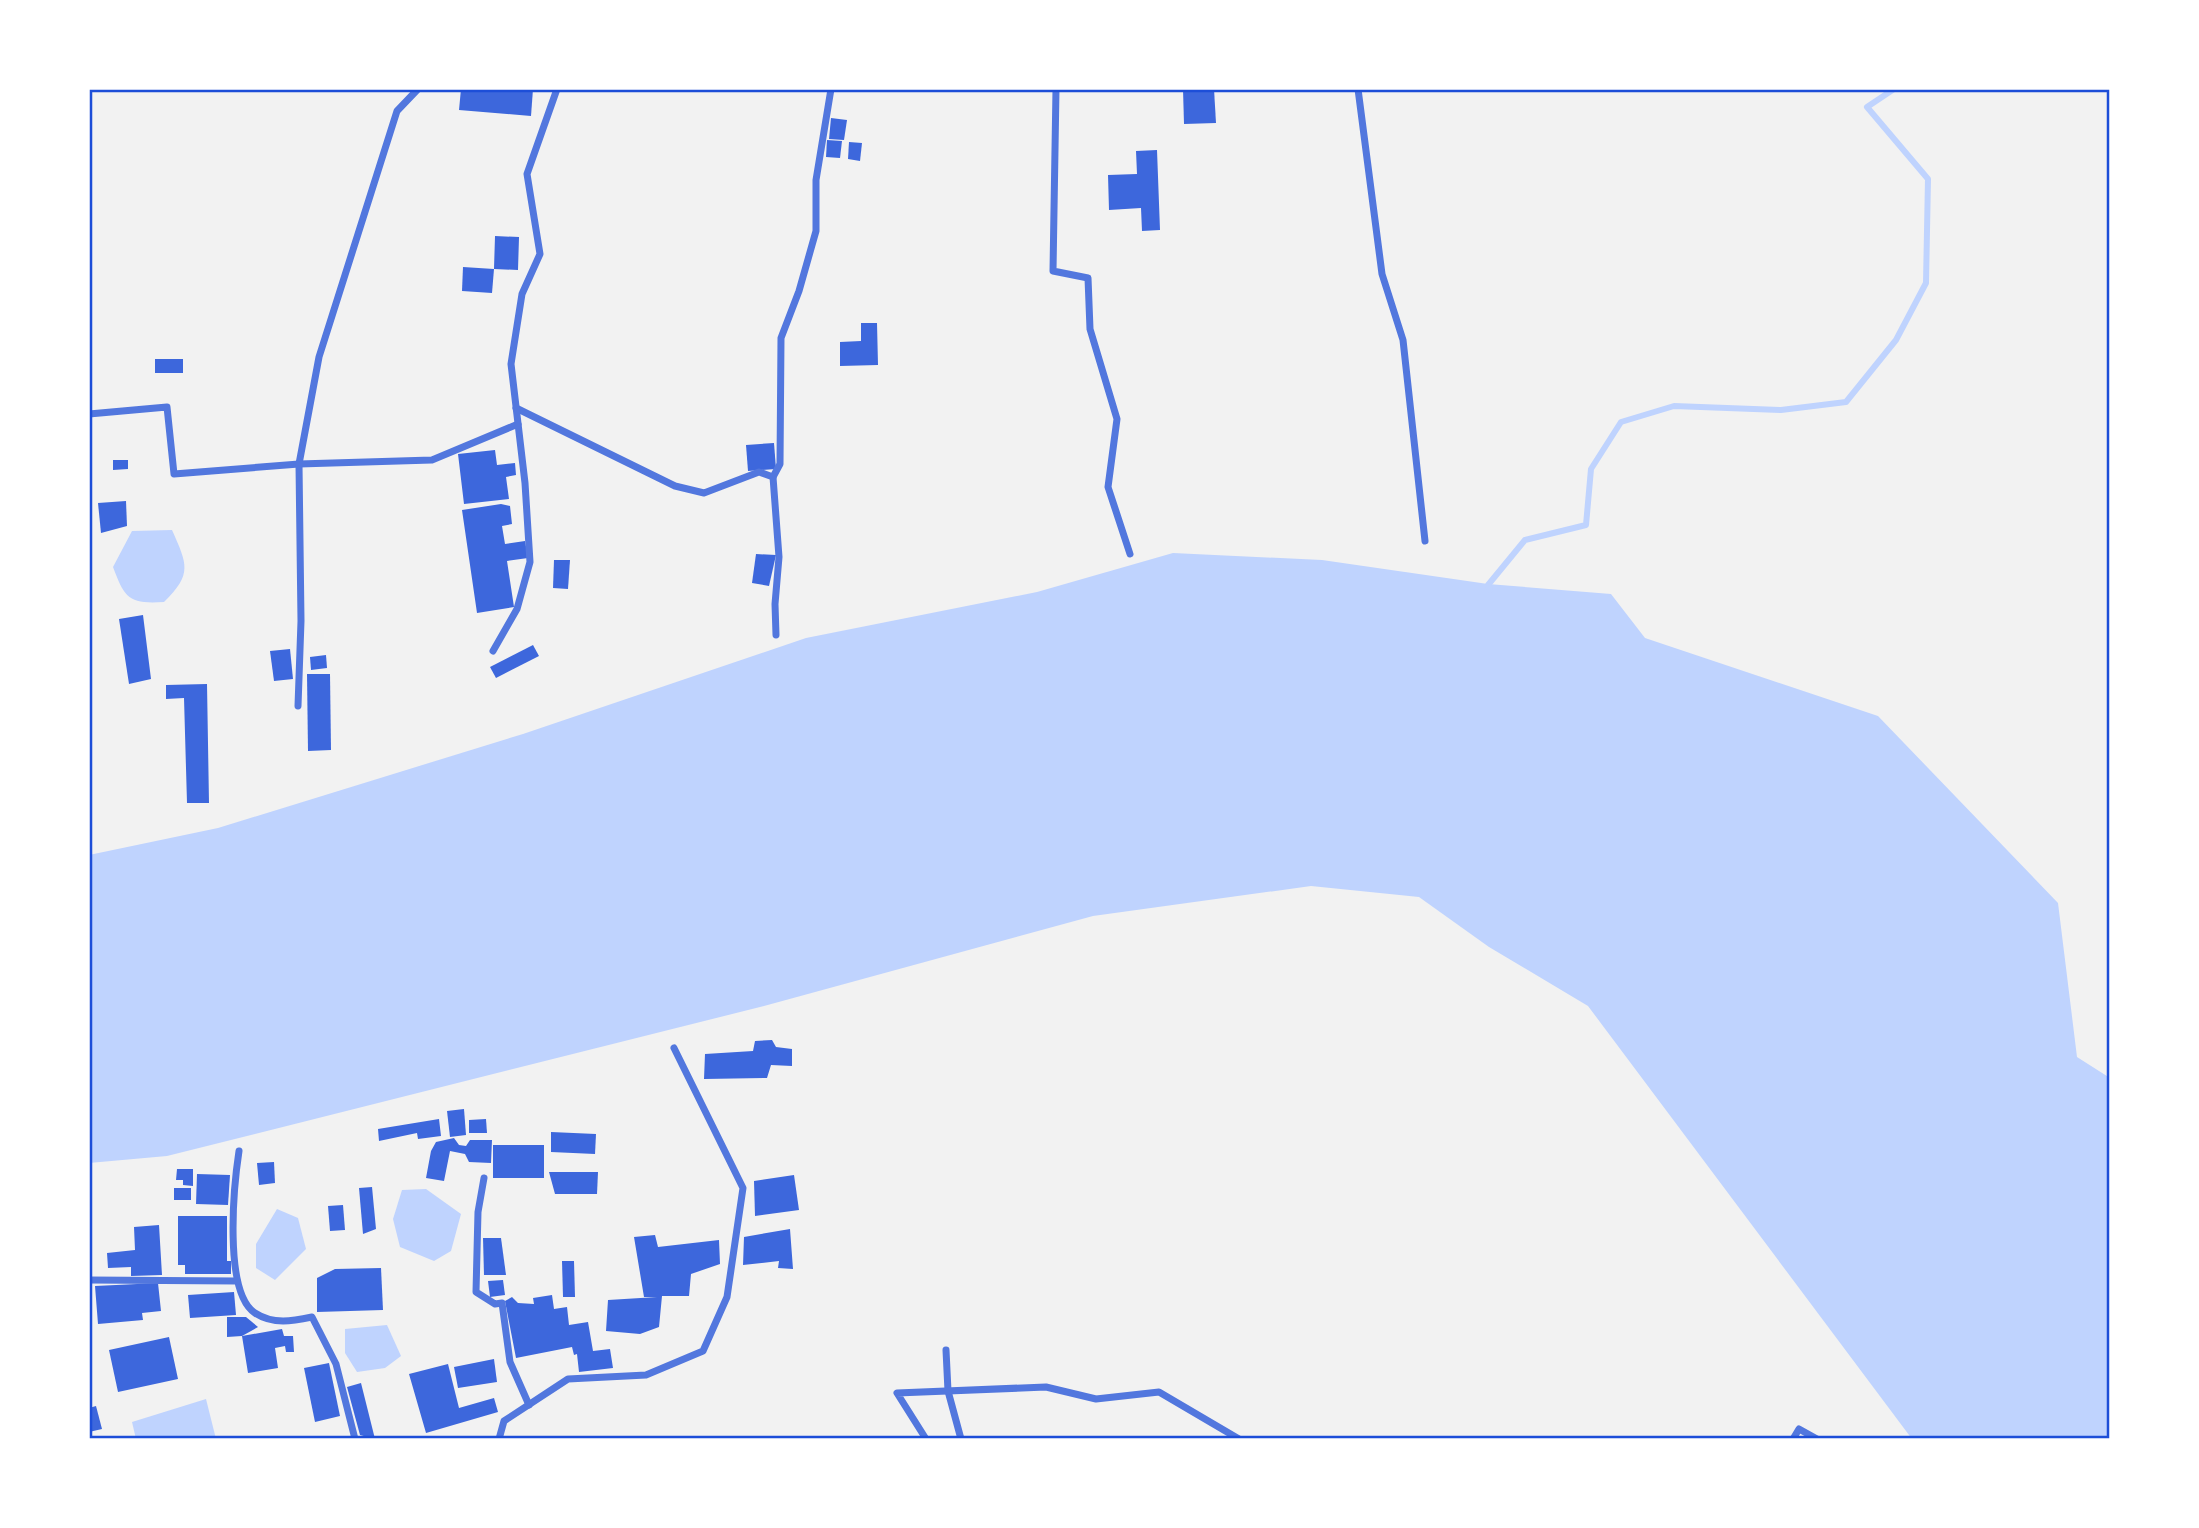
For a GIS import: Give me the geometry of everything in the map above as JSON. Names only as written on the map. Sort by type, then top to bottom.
[{"type":"street","points":[[298,706],[301,621],[299,464],[320,357],[388,137],[397,111],[418,89]]},
{"type":"street","points":[[492,650],[517,610],[530,562],[511,364],[522,295],[540,254],[527,174],[558,89]]},
{"type":"street","points":[[776,635],[779,557],[773,477],[780,464],[781,338],[799,291],[816,230],[817,180],[831,89]]},
{"type":"street","points":[[1056,89],[1053,271],[1088,278],[1090,329],[1116,419],[1108,487],[1130,554]]},
{"type":"street","points":[[1358,89],[1382,274],[1403,340],[1425,541]]},
{"type":"street","points":[[89,414],[167,407],[174,474],[299,464],[432,460],[518,424]]},
{"type":"street","points":[[516,408],[675,486],[704,493],[759,472],[773,477]]},
{"type":"street","points":[[499,1439],[504,1420],[568,1379],[646,1375],[704,1351],[727,1297],[743,1188],[674,1048]]},
{"type":"street","points":[[239,1151],[234,1214],[237,1281],[253,1312],[285,1322],[312,1317],[336,1364],[355,1439]]},
{"type":"street","points":[[484,1178],[478,1212],[475,1292],[495,1304],[502,1303],[510,1362],[529,1405]]},
{"type":"street","points":[[89,1280],[237,1281]]},
{"type":"street","points":[[946,1350],[948,1391],[961,1439]]},
{"type":"street","points":[[926,1439],[897,1392],[1046,1387],[1096,1399],[1159,1392],[1239,1439]]},
{"type":"street","points":[[1793,1439],[1799,1429],[1817,1439]]},
{"type":"water","points":[[172,530],[184,560],[180,584],[164,602],[143,602],[130,597],[121,586],[113,567],[132,531]]},
{"type":"water","points":[[1173,553],[1322,560],[1488,584],[1611,594],[1645,638],[1878,716],[2058,903],[2077,1057],[2110,1078],[2110,1439],[1912,1439],[1588,1006],[1489,947],[1419,897],[1311,886],[1093,916],[764,1006],[167,1156],[89,1163],[89,855],[218,828],[523,734],[806,638],[1037,592]]},
{"type":"water","points":[[426,1189],[461,1214],[451,1251],[434,1261],[400,1247],[393,1219],[402,1190]]},
{"type":"water","points":[[277,1209],[298,1218],[306,1249],[275,1280],[256,1268],[256,1244]]},
{"type":"water","points":[[387,1325],[401,1356],[385,1368],[357,1372],[345,1353],[345,1329]]},
{"type":"water","points":[[206,1399],[216,1439],[136,1439],[132,1422]]},
{"type":"building","points":[[461,89],[533,89],[531,116],[459,110]]},
{"type":"building","points":[[1183,89],[1214,89],[1216,123],[1184,124]]},
{"type":"building","points":[[831,118],[847,120],[844,140],[829,139]]},
{"type":"building","points":[[827,140],[842,141],[840,158],[826,157]]},
{"type":"building","points":[[849,142],[862,143],[860,161],[848,159]]},
{"type":"building","points":[[1157,150],[1160,230],[1142,231],[1141,208],[1109,210],[1108,175],[1137,174],[1136,151]]},
{"type":"building","points":[[495,236],[519,237],[518,270],[494,269]]},
{"type":"building","points":[[463,267],[494,269],[492,293],[462,291]]},
{"type":"building","points":[[861,323],[877,323],[878,365],[840,366],[840,342],[861,341]]},
{"type":"building","points":[[155,359],[183,359],[183,373],[155,373]]},
{"type":"building","points":[[774,443],[776,469],[748,471],[746,445]]},
{"type":"building","points":[[495,450],[497,465],[515,463],[516,475],[506,477],[509,499],[464,504],[458,454]]},
{"type":"building","points":[[113,460],[128,460],[128,469],[113,470]]},
{"type":"building","points":[[126,501],[127,526],[101,533],[98,503]]},
{"type":"building","points":[[501,504],[510,506],[512,524],[502,526],[505,544],[525,541],[528,558],[507,561],[514,607],[477,613],[462,510]]},
{"type":"building","points":[[756,554],[776,555],[769,586],[752,583]]},
{"type":"building","points":[[554,560],[570,560],[568,589],[553,588]]},
{"type":"building","points":[[143,615],[151,679],[129,684],[119,619]]},
{"type":"building","points":[[533,645],[539,656],[496,678],[490,667]]},
{"type":"building","points":[[290,649],[293,679],[274,681],[270,651]]},
{"type":"building","points":[[326,655],[327,668],[311,670],[310,657]]},
{"type":"building","points":[[307,674],[330,674],[331,750],[308,751]]},
{"type":"building","points":[[207,684],[209,803],[187,803],[184,698],[166,699],[166,685]]},
{"type":"building","points":[[772,1040],[776,1047],[792,1049],[792,1066],[771,1065],[767,1078],[704,1079],[705,1054],[753,1051],[755,1041]]},
{"type":"building","points":[[464,1109],[466,1135],[450,1137],[447,1111]]},
{"type":"building","points":[[439,1119],[441,1136],[418,1139],[417,1133],[379,1141],[378,1129]]},
{"type":"building","points":[[486,1119],[487,1133],[469,1133],[469,1120]]},
{"type":"building","points":[[551,1132],[596,1134],[595,1154],[551,1152]]},
{"type":"building","points":[[454,1138],[459,1145],[466,1146],[470,1140],[492,1140],[491,1163],[469,1162],[465,1154],[450,1151],[444,1181],[426,1178],[431,1151],[436,1142]]},
{"type":"building","points":[[493,1145],[544,1145],[544,1178],[493,1178]]},
{"type":"building","points":[[274,1162],[275,1183],[259,1185],[257,1163]]},
{"type":"building","points":[[177,1169],[193,1169],[193,1186],[183,1185],[183,1180],[176,1180]]},
{"type":"building","points":[[549,1172],[598,1172],[597,1194],[555,1194]]},
{"type":"building","points":[[197,1174],[230,1175],[228,1205],[196,1204]]},
{"type":"building","points":[[794,1175],[799,1210],[755,1216],[754,1181]]},
{"type":"building","points":[[372,1187],[376,1229],[363,1234],[359,1188]]},
{"type":"building","points":[[174,1188],[191,1188],[191,1200],[174,1200]]},
{"type":"building","points":[[343,1205],[345,1230],[330,1231],[328,1206]]},
{"type":"building","points":[[178,1216],[227,1216],[227,1261],[231,1261],[231,1274],[185,1274],[185,1265],[178,1265]]},
{"type":"building","points":[[159,1225],[162,1275],[131,1276],[131,1267],[108,1268],[107,1253],[135,1250],[134,1227]]},
{"type":"building","points":[[790,1229],[793,1269],[778,1268],[779,1261],[743,1265],[744,1237]]},
{"type":"building","points":[[655,1235],[658,1247],[719,1240],[720,1264],[691,1274],[689,1296],[662,1296],[659,1327],[640,1334],[606,1331],[608,1300],[657,1297],[644,1297],[634,1237]]},
{"type":"building","points":[[483,1238],[501,1238],[506,1275],[484,1275]]},
{"type":"building","points":[[562,1261],[574,1261],[575,1297],[563,1297]]},
{"type":"building","points":[[381,1268],[383,1310],[317,1312],[317,1278],[335,1269]]},
{"type":"building","points":[[503,1280],[505,1295],[490,1297],[488,1281]]},
{"type":"building","points":[[158,1283],[161,1311],[142,1313],[143,1320],[98,1324],[95,1286]]},
{"type":"building","points":[[234,1292],[236,1315],[190,1318],[188,1295]]},
{"type":"building","points":[[552,1295],[554,1309],[567,1307],[569,1325],[588,1322],[593,1351],[610,1349],[613,1368],[579,1372],[577,1354],[574,1355],[572,1347],[516,1358],[505,1301],[512,1297],[518,1303],[534,1304],[533,1298]]},
{"type":"building","points":[[227,1317],[246,1317],[258,1327],[242,1336],[227,1337]]},
{"type":"building","points":[[282,1329],[284,1336],[293,1336],[294,1352],[286,1352],[285,1346],[275,1348],[278,1368],[248,1373],[242,1336]]},
{"type":"building","points":[[169,1337],[178,1379],[118,1392],[109,1350]]},
{"type":"building","points":[[494,1359],[497,1382],[458,1388],[454,1367]]},
{"type":"building","points":[[329,1363],[340,1416],[315,1422],[304,1368]]},
{"type":"building","points":[[448,1364],[459,1408],[494,1398],[498,1412],[426,1433],[409,1374]]},
{"type":"building","points":[[361,1383],[375,1439],[360,1435],[347,1387]]},
{"type":"building","points":[[96,1406],[102,1429],[89,1432],[89,1408]]},
{"type":"waterway","points":[[1490,590],[1488,585],[1525,540],[1586,525],[1591,469],[1621,422],[1674,406],[1781,410],[1846,402],[1896,340],[1926,283],[1928,179],[1867,107],[1894,89]]}]
